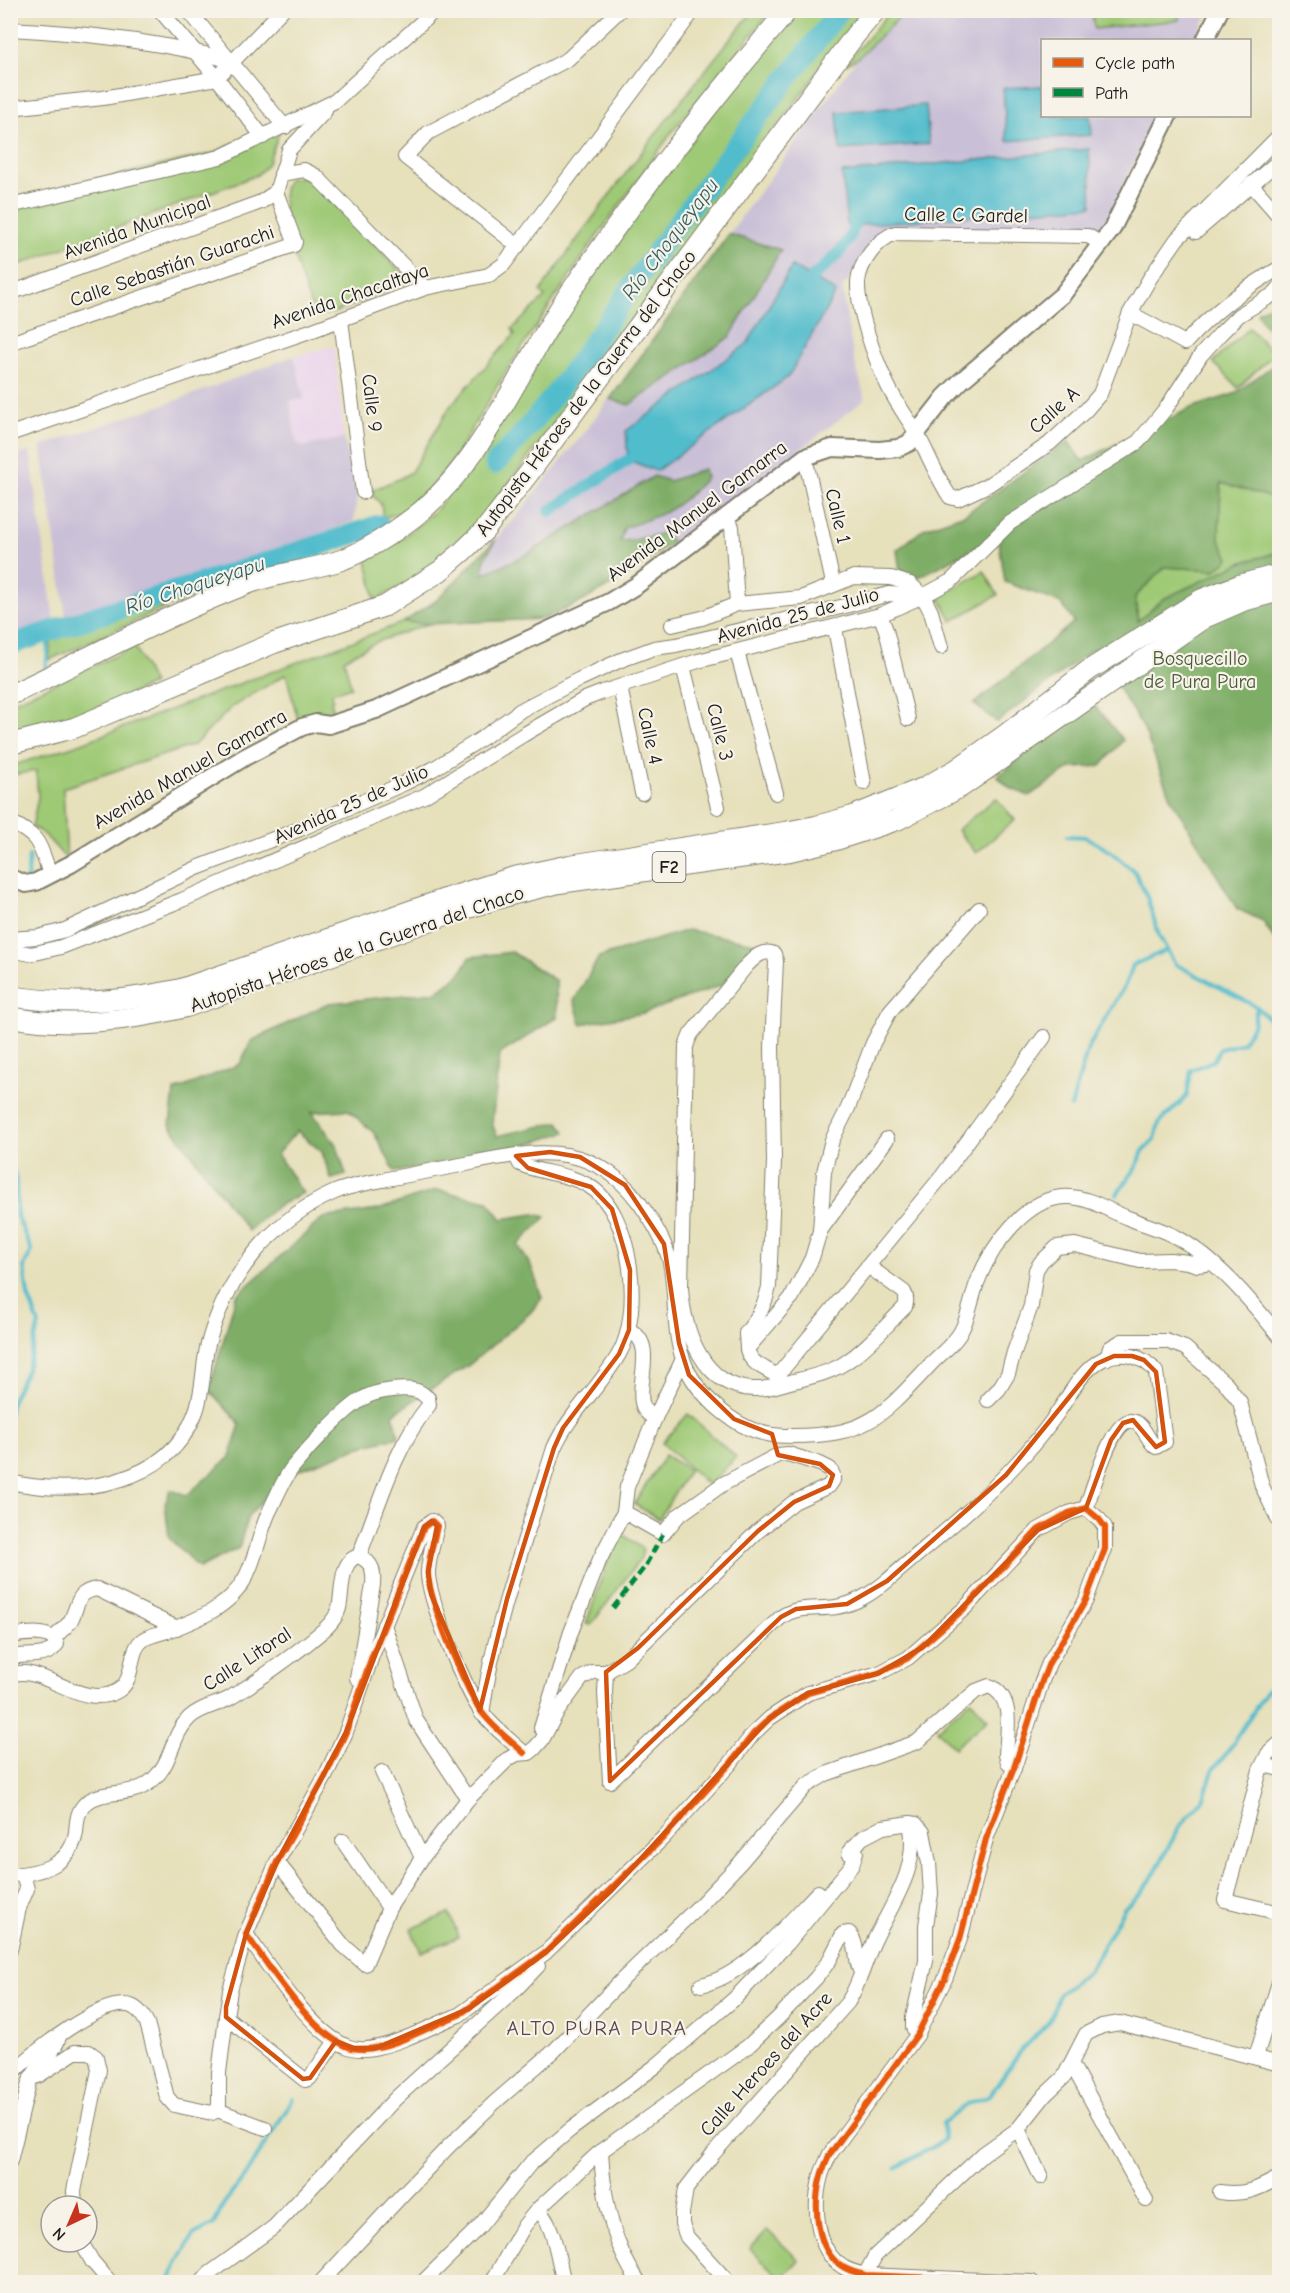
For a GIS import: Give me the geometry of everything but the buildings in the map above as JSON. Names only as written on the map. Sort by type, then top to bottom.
[{"type":"highway","points":[[10,695],[151,627],[252,582],[344,559],[378,542],[437,498],[463,467],[567,298],[629,209],[715,96],[788,10]]},
{"type":"highway","name":"Autopista Héroes de la Guerra del Chaco","points":[[10,744],[74,728],[274,643],[385,606],[431,577],[462,552],[484,531],[529,473],[876,10]]},
{"type":"highway","name":"Autopista Héroes de la Guerra del Chaco","points":[[10,996],[60,1003],[109,1002],[140,998],[181,989],[448,898],[514,878],[570,865],[785,832],[853,816],[923,788],[957,769],[1089,670],[1202,599],[1239,585],[1280,574]]},
{"type":"highway","name":"Autopista Héroes de la Guerra del Chaco","points":[[10,1017],[62,1022],[92,1022],[121,1021],[148,1016],[186,1007],[427,921],[510,895],[559,883],[790,851],[869,830],[897,820],[955,791],[1018,750],[1204,618],[1243,601],[1280,591]]},
{"type":"main road","points":[[1206,39],[1220,10]]},
{"type":"main road","name":"Avenida Manuel Gamarra","points":[[10,878],[26,884],[36,882],[71,864],[246,757],[302,728],[316,723],[329,725],[376,710],[609,602],[637,585],[805,457],[832,448],[880,450],[898,448],[909,443],[945,397],[961,381],[1063,294],[1112,229],[1168,117]]},
{"type":"street","points":[[160,10],[263,138]]},
{"type":"street","points":[[188,10],[285,127]]},
{"type":"street","points":[[10,108],[103,98],[217,78],[282,10]]},
{"type":"street","points":[[276,192],[286,157],[293,144],[335,101],[435,10]]},
{"type":"street","points":[[518,246],[405,157],[428,133],[568,59],[620,10]]},
{"type":"street","name":"Avenida Chacaltaya","points":[[10,434],[341,320],[425,288],[489,275],[504,264],[518,246],[694,10]]},
{"type":"street","points":[[10,29],[62,32],[194,51],[232,61]]},
{"type":"street","points":[[10,206],[220,157],[335,101]]},
{"type":"street","name":"Calle A","points":[[917,434],[942,485],[950,497],[958,499],[988,485],[1049,444],[1100,394],[1130,313],[1150,278],[1177,239],[1280,135]]},
{"type":"street","points":[[1174,245],[1181,244],[1280,160]]},
{"type":"street","points":[[281,174],[304,170],[315,176],[425,288]]},
{"type":"street","points":[[1251,184],[1280,217]]},
{"type":"street","name":"Avenida Municipal","points":[[10,293],[261,202],[276,192]]},
{"type":"street","name":"Calle Sebastián Guarachi","points":[[10,343],[294,245],[295,242],[276,192]]},
{"type":"street","name":"Calle C Gardel","points":[[917,434],[884,375],[863,316],[858,285],[863,265],[882,241],[895,233],[1088,236],[1102,244]]},
{"type":"street","points":[[1130,313],[1185,343],[1236,296],[1280,268]]},
{"type":"street","points":[[923,596],[951,581],[1010,523],[1138,442],[1167,407],[1201,355],[1220,334],[1239,315],[1274,294],[1280,287]]},
{"type":"street","name":"Calle 9","points":[[341,320],[363,492]]},
{"type":"street","name":"Calle 1","points":[[805,457],[833,583]]},
{"type":"street","points":[[725,518],[732,527],[737,604]]},
{"type":"street","points":[[672,625],[702,618],[737,604],[801,598],[854,576],[897,579],[910,584],[923,596],[931,612],[941,646]]},
{"type":"street","name":"Avenida 25 de Julio","points":[[10,939],[38,937],[66,930],[197,868],[300,829],[405,783],[473,744],[521,710],[621,660],[654,648],[676,645],[889,594],[923,596]]},
{"type":"street","name":"Avenida 25 de Julio","points":[[10,950],[31,954],[61,947],[182,900],[413,800],[585,699],[683,666],[880,615],[923,596]]},
{"type":"street","points":[[880,615],[886,630],[908,719]]},
{"type":"street","points":[[835,628],[864,783]]},
{"type":"street","points":[[737,652],[776,793]]},
{"type":"street","name":"Calle 3","points":[[683,666],[718,807]]},
{"type":"street","name":"Calle 4","points":[[620,687],[642,793]]},
{"type":"street","points":[[10,822],[31,832],[41,847],[50,874]]},
{"type":"street","points":[[747,1349],[767,1328],[796,1289],[812,1258],[820,1231],[824,1172],[832,1140],[848,1108],[873,1043],[890,1011],[979,909]]},
{"type":"street","points":[[868,1266],[904,1292],[907,1298],[905,1307],[845,1363],[818,1375],[781,1379],[752,1361],[747,1349],[746,1333],[757,1320],[770,1287],[774,1161],[772,1047],[776,976],[774,954],[769,952],[756,956],[691,1034],[686,1046],[682,1306],[698,1353],[717,1376],[730,1384],[752,1389],[764,1389],[781,1379],[868,1266],[943,1175],[1044,1037]]},
{"type":"street","points":[[820,1231],[887,1139]]},
{"type":"street","points":[[10,1482],[54,1488],[104,1483],[129,1478],[154,1466],[170,1453],[196,1413],[209,1340],[234,1282],[245,1262],[290,1218],[339,1190],[495,1158],[550,1152],[580,1157],[608,1170],[625,1185],[638,1200],[664,1244],[671,1265],[675,1317],[683,1359],[690,1375],[716,1405],[746,1427],[772,1434],[843,1433],[870,1422],[887,1409],[954,1341],[965,1322],[987,1258],[1001,1238],[1029,1211],[1042,1203],[1069,1197],[1090,1201],[1177,1237],[1211,1263],[1257,1308],[1280,1337]]},
{"type":"street","points":[[482,1714],[485,1689],[507,1599],[554,1448],[563,1428],[620,1354],[629,1330],[630,1270],[623,1232],[612,1209],[591,1187],[563,1176],[528,1168],[520,1164],[516,1156]]},
{"type":"street","points":[[988,1400],[999,1389],[1008,1374],[1031,1306],[1036,1270],[1057,1247],[1075,1245],[1140,1261],[1170,1260],[1198,1265],[1211,1263]]},
{"type":"street","points":[[629,1330],[637,1335],[644,1352],[642,1405],[646,1413],[655,1418]]},
{"type":"street","points":[[1107,1358],[1110,1348],[1122,1341],[1166,1341],[1185,1348],[1226,1384],[1240,1402],[1262,1486],[1280,1523]]},
{"type":"street","points":[[606,1672],[610,1781],[782,1617],[796,1609],[835,1607],[847,1604],[873,1592],[887,1581],[1006,1475],[1056,1415],[1077,1383],[1096,1364],[1107,1358],[1122,1356],[1140,1358],[1156,1372],[1166,1439],[1162,1446],[1156,1447],[1144,1430],[1136,1422],[1130,1420],[1117,1428],[1086,1508]]},
{"type":"street","points":[[526,1753],[543,1724],[555,1678],[571,1632],[600,1559],[624,1512],[627,1486],[655,1418],[683,1359]]},
{"type":"street","points":[[10,1675],[30,1674],[67,1689],[94,1695],[111,1694],[125,1685],[139,1643],[146,1638],[177,1628],[215,1609],[238,1588],[244,1580],[268,1514],[291,1469],[341,1416],[365,1397],[382,1391],[417,1391],[428,1398],[429,1405],[412,1425],[359,1556],[370,1563],[374,1571],[356,1680],[361,1687]]},
{"type":"street","points":[[772,1434],[778,1455]]},
{"type":"street","points":[[277,1862],[343,1944],[365,1964],[389,1908],[422,1858],[468,1799],[508,1759],[526,1753],[542,1740],[557,1712],[582,1678],[592,1672],[606,1672],[626,1660],[758,1531],[794,1502],[829,1486],[832,1480],[830,1469],[820,1464],[788,1454],[778,1455],[723,1484],[678,1516],[663,1534],[624,1512]]},
{"type":"street","points":[[1032,2283],[865,2276],[842,2267],[827,2252],[820,2234],[816,2201],[821,2175],[830,2154],[917,2035],[945,1979],[960,1939],[986,1839],[1014,1768],[1042,1680],[1049,1663],[1086,1600],[1105,1548],[1105,1527],[1086,1508]]},
{"type":"street","points":[[246,1934],[282,1986],[306,2013],[336,2041],[354,2049],[376,2048],[459,2015],[545,1953],[664,1837],[730,1764],[753,1734],[771,1718],[808,1693],[879,1673],[908,1658],[965,1608],[1038,1530],[1069,1513],[1086,1508]]},
{"type":"street","points":[[10,2075],[26,2060],[82,2020],[125,2005],[141,2012],[147,2023],[167,2097],[174,2106],[212,2114],[217,2110],[230,1990],[246,1934],[277,1862],[325,1777],[346,1732],[384,1625],[424,1527],[432,1521],[437,1526],[428,1572],[431,1594],[461,1671],[482,1714],[526,1753]]},
{"type":"street","name":"Calle Litoral","points":[[17,1875],[50,1868],[64,1858],[74,1842],[77,1817],[87,1802],[107,1794],[138,1789],[153,1780],[162,1770],[183,1725],[191,1716],[222,1702],[253,1683],[326,1628],[339,1610],[346,1569],[350,1560],[359,1556]]},
{"type":"street","points":[[54,1638],[70,1622],[80,1596],[86,1591],[97,1589],[177,1628]]},
{"type":"street","points":[[384,1625],[416,1720],[468,1799]]},
{"type":"street","points":[[10,1635],[34,1634],[57,1640],[56,1647],[43,1654],[10,1657]]},
{"type":"street","points":[[321,2283],[449,2146],[554,2051],[623,1979],[700,1905],[740,1863],[806,1786],[826,1774],[917,1742],[976,1691],[989,1686],[999,1692],[1006,1704],[1006,1755],[1008,1762],[1014,1768]]},
{"type":"street","points":[[1280,1743],[1268,1754],[1263,1765],[1226,1900],[1280,1913]]},
{"type":"street","points":[[1263,1765],[1280,1769]]},
{"type":"street","points":[[382,1772],[422,1858]]},
{"type":"street","points":[[701,1985],[730,1974],[766,1945],[835,1875],[853,1847],[862,1838],[883,1827],[910,1823],[921,1828],[925,1839],[931,1894],[926,1925],[926,1961],[913,2017],[913,2027],[917,2035]]},
{"type":"street","name":"Calle Heroes del Acre","points":[[728,2283],[687,2237],[682,2224],[686,2189],[712,2154],[855,1992],[861,1972],[908,1870],[912,1857],[910,1823]]},
{"type":"street","points":[[343,1841],[389,1908]]},
{"type":"street","points":[[423,2283],[479,2227],[530,2164],[570,2130],[656,2066],[734,1999],[788,1943],[852,1865],[856,1852],[853,1847]]},
{"type":"street","points":[[10,1950],[18,1908],[27,1889],[17,1875]]},
{"type":"street","points":[[492,2283],[524,2226],[537,2210],[601,2151],[747,2047],[816,1978],[829,1961],[843,1934],[849,1933],[853,1938],[857,1966],[861,1972]]},
{"type":"street","points":[[202,2283],[216,2269],[274,2227],[396,2098],[515,1990],[538,1966],[545,1953]]},
{"type":"street","points":[[1256,2057],[1280,1979]]},
{"type":"street","points":[[226,2017],[305,2080],[310,2078],[336,2041]]},
{"type":"street","points":[[865,2276],[874,2256],[983,2154],[1018,2129],[1045,2095],[1062,2081],[1086,2034],[1102,2026],[1120,2023],[1280,2064]]},
{"type":"street","points":[[10,2161],[31,2077],[54,2048],[58,2036]]},
{"type":"street","points":[[31,2077],[38,2076],[75,2052],[89,2052],[98,2061],[99,2070],[74,2194]]},
{"type":"street","points":[[1072,2065],[1146,2200]]},
{"type":"street","points":[[217,2110],[265,2128]]},
{"type":"street","points":[[1018,2129],[1041,2177]]},
{"type":"street","points":[[601,2151],[602,2174],[614,2225],[627,2266],[639,2283]]},
{"type":"street","points":[[1220,2192],[1237,2195],[1280,2177]]},
{"type":"street","points":[[537,2210],[547,2220],[551,2230],[564,2283]]},
{"type":"street","points":[[89,2254],[110,2283]]},
{"type":"highlighted area","points":[[550,1152],[580,1157],[625,1185],[664,1244],[679,1343],[689,1375],[734,1419],[772,1434],[778,1455],[820,1464],[833,1475],[829,1486],[794,1502],[758,1531],[638,1648],[606,1672],[610,1781],[781,1617],[796,1609],[847,1604],[887,1581],[1006,1475],[1096,1364],[1114,1356],[1132,1356],[1144,1360],[1156,1372],[1165,1442],[1156,1447],[1133,1420],[1123,1423],[1111,1440],[1086,1508],[1038,1530],[923,1647],[879,1673],[808,1693],[770,1718],[612,1890],[545,1953],[470,2008],[376,2048],[354,2048],[336,2041],[310,2078],[303,2079],[226,2017],[226,2007],[246,1934],[277,1862],[346,1732],[424,1527],[432,1521],[437,1526],[428,1572],[431,1594],[480,1710],[507,1599],[554,1448],[563,1428],[619,1354],[629,1330],[630,1270],[612,1209],[591,1187],[528,1168],[516,1156]]},
{"type":"shaded area","points":[[906,11],[1209,11],[1195,39],[1041,39],[1041,117],[1157,117],[1101,231],[878,228],[878,234],[850,279],[842,287],[853,355],[865,399],[796,453],[626,576],[583,601],[543,619],[428,624],[404,622],[438,599],[512,522],[587,429],[855,61]]},
{"type":"shaded area","points":[[334,346],[344,438],[302,447],[296,442],[290,400],[304,399],[294,356]]},
{"type":"shaded area","points":[[294,356],[304,399],[290,401],[296,442],[302,447],[344,438],[357,496],[354,521],[301,542],[66,616],[41,446],[183,398]]},
{"type":"shaded area","points":[[30,451],[54,619],[11,634],[11,458]]},
{"type":"green space","points":[[753,11],[771,11],[675,128],[588,249],[505,373],[457,454],[427,494],[410,509],[383,518],[381,504],[372,495],[374,489],[411,472],[451,405],[515,334],[512,329],[545,297],[540,292],[591,220]]},
{"type":"green space","points":[[800,11],[831,11],[534,407],[487,464],[496,472],[520,448],[850,11],[864,11],[484,515],[435,565],[375,600],[367,560],[404,537],[438,508],[566,316],[654,190],[749,68]]},
{"type":"green space","points":[[890,11],[906,11],[858,58],[845,65]]},
{"type":"green space","points":[[1092,11],[1178,11],[1179,20],[1094,29]]},
{"type":"green space","points":[[304,107],[282,126],[267,165],[257,175],[11,268],[11,199],[215,153]]},
{"type":"green space","points":[[307,176],[403,274],[405,281],[403,285],[336,312],[315,316],[291,246],[284,207],[284,191],[288,179]]},
{"type":"green space","points":[[729,234],[781,250],[730,337],[629,405],[610,399]]},
{"type":"green space","points":[[1279,300],[1279,339],[1263,323],[1257,312]]},
{"type":"green space","points":[[1249,328],[1274,354],[1238,388],[1213,362]]},
{"type":"green space","name":"Bosquecillo de Pura Pura","points":[[1279,361],[1279,500],[1221,483],[1219,538],[1229,558],[1216,570],[1165,567],[1135,597],[1138,621],[1163,599],[1240,563],[1279,552],[1279,947],[1263,921],[1237,909],[1170,797],[1143,727],[1093,649],[997,722],[974,704],[1074,622],[1061,603],[1005,582],[998,536],[917,578],[900,571],[897,550],[925,528],[965,514],[1068,441],[1082,461],[1191,408],[1234,394]]},
{"type":"green space","points":[[704,469],[706,478],[687,497],[670,510],[624,528],[620,541],[664,533],[673,542],[626,576],[583,601],[543,619],[428,624],[404,622],[438,599],[496,539],[484,561],[483,574],[526,555],[654,476],[669,481]]},
{"type":"green space","points":[[1221,482],[1279,500],[1279,552],[1240,563],[1138,622],[1135,597],[1165,567],[1216,570]]},
{"type":"green space","points":[[342,537],[211,587],[49,660],[52,627]]},
{"type":"green space","points":[[984,571],[998,595],[952,621],[939,597]]},
{"type":"green space","points":[[404,622],[428,624],[376,642],[344,659],[351,687],[332,693],[334,714],[299,724],[286,674],[232,707],[194,745],[63,788],[67,860],[44,834],[32,827],[38,797],[36,771],[11,775],[11,766],[79,744]]},
{"type":"green space","points":[[135,647],[153,684],[66,720],[11,735],[10,703]]},
{"type":"green space","points":[[1095,706],[1123,740],[1101,766],[1071,768],[1029,796],[1010,788],[997,776],[1038,744]]},
{"type":"green space","points":[[996,798],[1015,820],[976,853],[957,830]]},
{"type":"green space","points":[[688,930],[755,943],[731,982],[644,1013],[581,1024],[574,1001],[599,957]]},
{"type":"green space","points":[[512,952],[556,981],[557,1017],[500,1054],[492,1123],[497,1136],[559,1122],[566,1132],[497,1154],[395,1172],[374,1133],[348,1110],[312,1112],[337,1146],[346,1175],[331,1179],[322,1152],[297,1131],[277,1154],[303,1193],[276,1207],[248,1231],[170,1125],[174,1091],[240,1064],[251,1041],[329,1003],[436,992],[460,974],[470,957]]},
{"type":"green space","points":[[437,1190],[488,1201],[502,1219],[534,1214],[546,1217],[518,1245],[532,1268],[542,1298],[530,1313],[469,1365],[393,1414],[399,1437],[365,1445],[288,1474],[248,1516],[239,1548],[199,1568],[169,1538],[165,1504],[170,1490],[187,1495],[230,1457],[240,1424],[209,1390],[236,1296],[323,1218],[377,1210]]},
{"type":"green space","points":[[688,1414],[736,1457],[709,1486],[662,1443]]},
{"type":"green space","points":[[665,1455],[689,1470],[659,1519],[634,1504]]},
{"type":"green space","points":[[617,1534],[625,1536],[643,1549],[641,1558],[591,1625],[586,1624]]},
{"type":"green space","points":[[971,1700],[988,1719],[954,1748],[937,1729]]},
{"type":"green space","points":[[449,1913],[459,1937],[421,1952],[411,1929]]},
{"type":"green space","points":[[767,2230],[799,2260],[781,2279],[750,2249]]},
{"type":"water","points":[[1041,86],[1041,117],[1090,117],[1092,135],[1007,141],[1003,88]]},
{"type":"water","points":[[926,105],[929,144],[840,150],[837,112]]},
{"type":"water","points":[[1089,149],[1092,206],[847,226],[842,173]]},
{"type":"water","points":[[792,266],[836,292],[788,377],[656,471],[628,460],[626,431],[747,344]]},
{"type":"waterway","name":"Río Choqueyapu","points":[[495,464],[517,441],[557,391],[673,229],[840,10]]},
{"type":"waterway","points":[[812,278],[842,248],[854,226]]},
{"type":"waterway","points":[[550,511],[628,460]]},
{"type":"waterway","name":"Río Choqueyapu","points":[[10,645],[379,525]]},
{"type":"waterway","points":[[46,671],[49,632]]},
{"type":"waterway","points":[[1067,836],[1086,837],[1111,852],[1135,872],[1147,897],[1159,936],[1175,964],[1257,1007],[1280,1030]]},
{"type":"waterway","points":[[26,878],[29,856]]},
{"type":"waterway","points":[[1071,1107],[1088,1048],[1125,985],[1133,965],[1167,950]]},
{"type":"waterway","points":[[1117,1194],[1136,1168],[1143,1151],[1155,1139],[1159,1123],[1187,1096],[1191,1070],[1213,1061],[1220,1049],[1242,1043],[1253,1026],[1257,1007]]},
{"type":"waterway","points":[[10,1158],[16,1180],[17,1216],[32,1251],[24,1266],[28,1296],[39,1324],[27,1369],[11,1402],[10,1413]]},
{"type":"waterway","points":[[896,2168],[944,2140],[943,2123],[967,2104],[990,2095],[1020,2052],[1049,2022],[1059,1994],[1089,1971],[1125,1907],[1140,1894],[1150,1881],[1180,1826],[1203,1800],[1214,1768],[1227,1753],[1267,1690],[1280,1679]]},
{"type":"waterway","points":[[170,2282],[193,2235],[214,2224],[225,2202],[246,2175],[293,2099]]},
{"type":"marked path","points":[[613,1608],[644,1568],[663,1534]]},
{"type":"cycle path","points":[[524,1753],[493,1725],[477,1705],[449,1645],[429,1583],[430,1554],[437,1526],[432,1521],[424,1527],[372,1656],[346,1732],[325,1777],[277,1862],[246,1934],[305,2013],[333,2038],[353,2048],[374,2048],[388,2045],[459,2015],[545,1953],[664,1837],[730,1764],[753,1734],[770,1718],[808,1693],[879,1673],[908,1658],[965,1608],[1038,1530],[1069,1513],[1086,1508],[1099,1519],[1105,1527],[1105,1549],[1086,1600],[1049,1663],[1042,1681],[1014,1768],[986,1839],[960,1939],[945,1979],[917,2035],[830,2154],[821,2176],[817,2200],[819,2226],[827,2250],[843,2267],[851,2271],[865,2275],[1032,2282]]},
{"type":"district","name":"ALTO PURA PURA","points":[[597,2028]]}]
